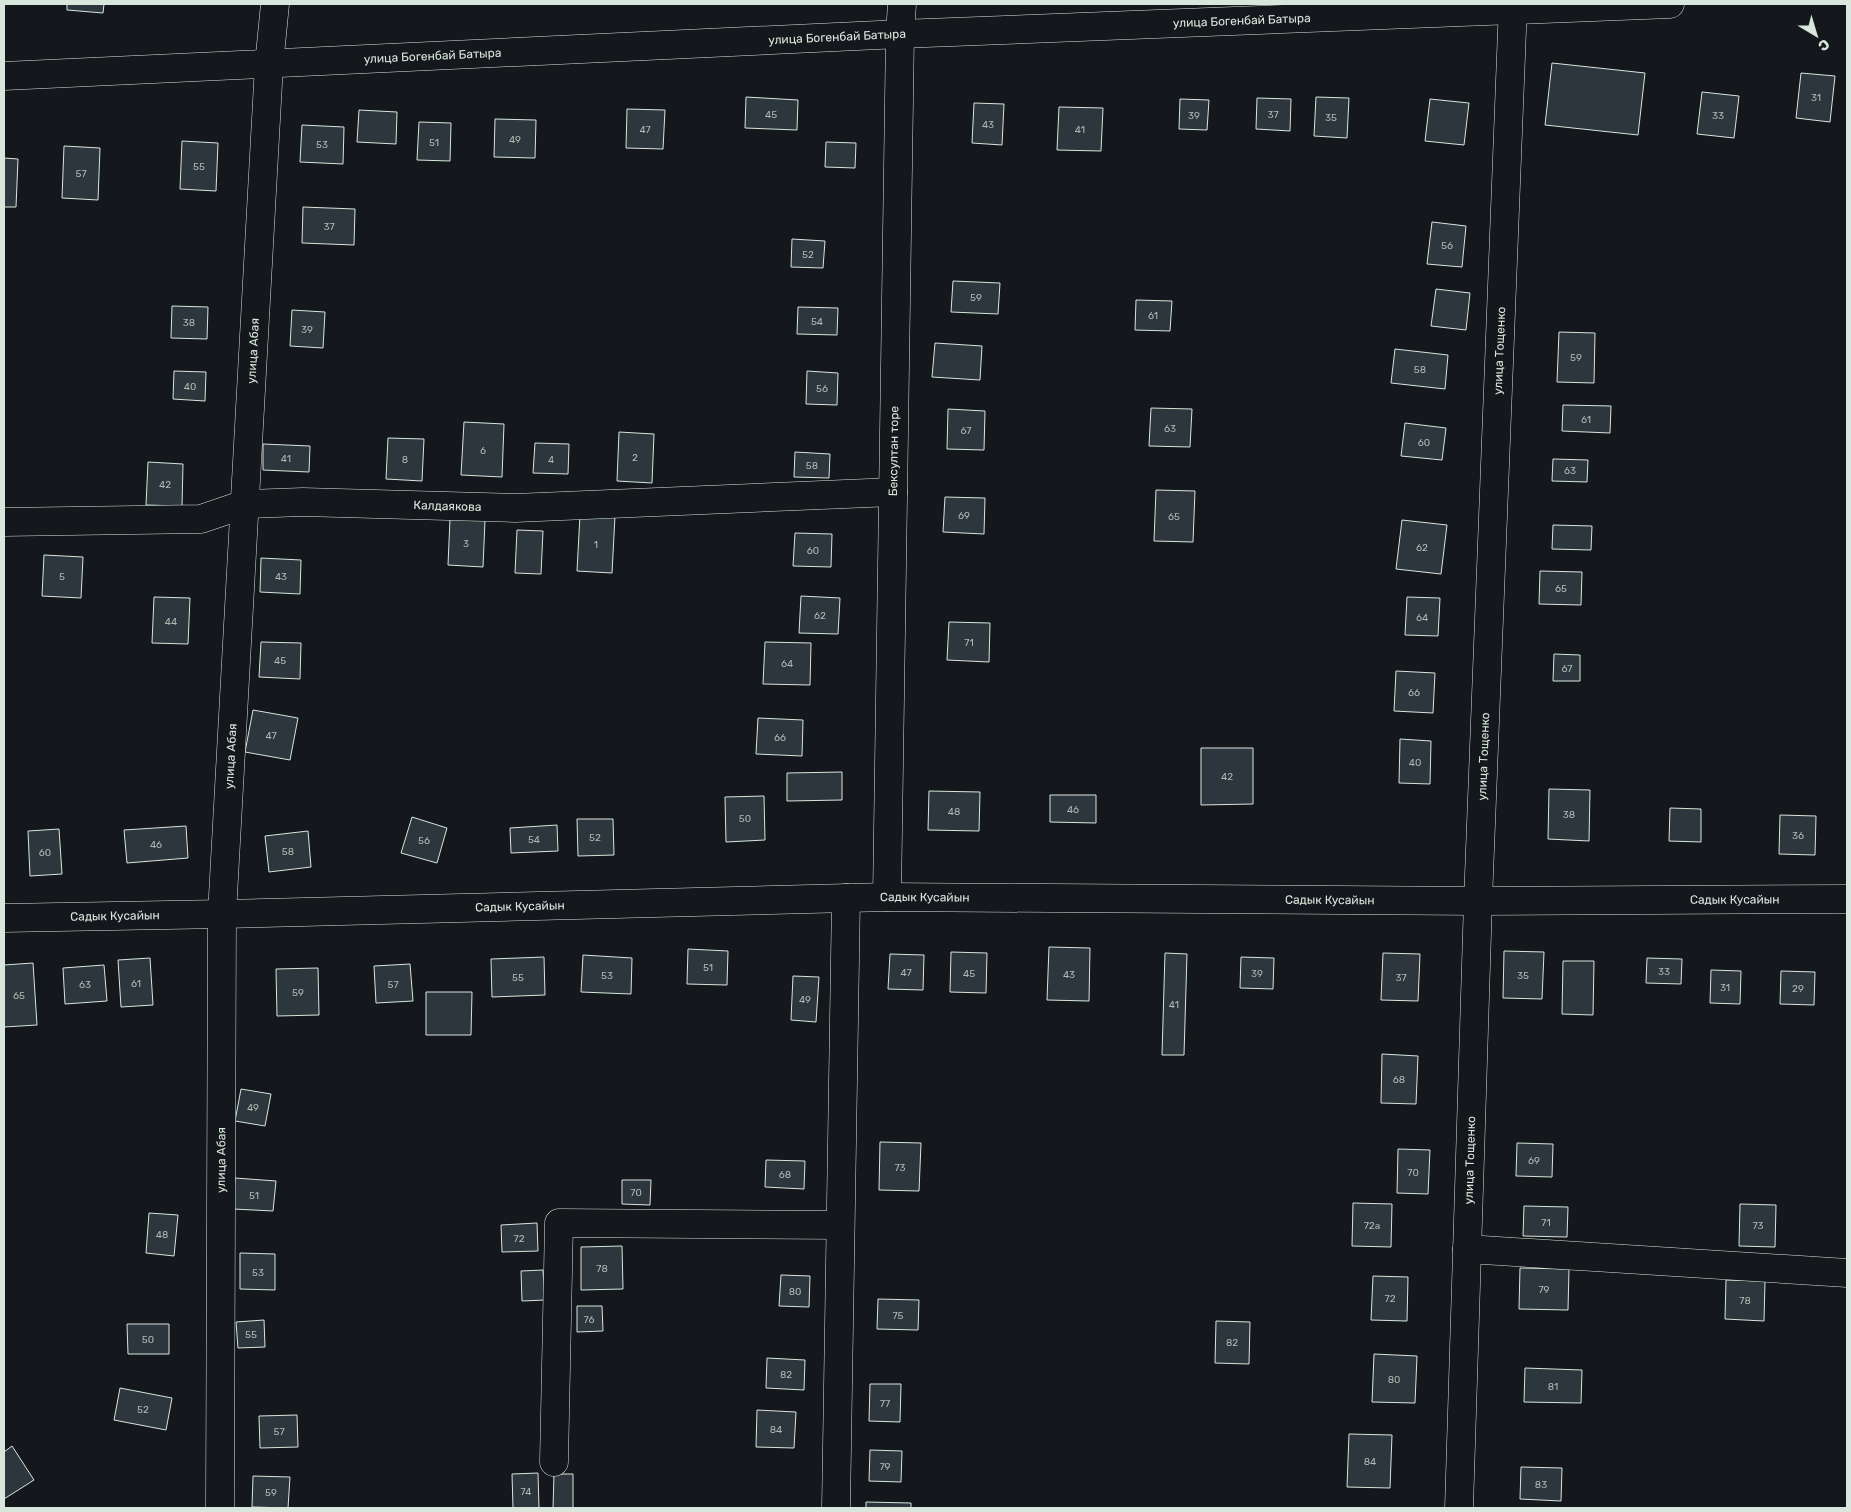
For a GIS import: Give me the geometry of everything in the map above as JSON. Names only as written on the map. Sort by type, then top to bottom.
[{"type":"street","name":"улица Абая","points":[[220,1508],[222,914],[269,65],[275,4]]},
{"type":"street","name":"Бексултан торе","points":[[887,897],[902,4]]},
{"type":"street","name":"улица Богенбай Батыра","points":[[4,76],[1513,6],[1670,4]]},
{"type":"street","name":"улица Тощенко","points":[[1459,1508],[1478,901],[1513,6]]},
{"type":"street","name":"Калдаякова","points":[[4,522],[202,519],[245,504],[303,502],[515,508],[893,492]]},
{"type":"street","name":"Садык Кусайын","points":[[4,918],[887,897],[1478,901],[1847,899]]},
{"type":"street","points":[[836,1508],[846,898]]},
{"type":"street","points":[[554,1462],[559,1223],[840,1225]]},
{"type":"street","points":[[1467,1249],[1847,1273]]},
{"type":"building","points":[[67,4],[104,4],[103,13],[67,10]]},
{"type":"building","points":[[1552,63],[1645,73],[1638,135],[1545,125]]},
{"type":"building","points":[[1801,73],[1835,76],[1830,122],[1796,118]]},
{"type":"building","points":[[1702,92],[1739,96],[1734,138],[1697,134]]},
{"type":"building","points":[[746,97],[798,100],[797,130],[745,128]]},
{"type":"building","points":[[1316,97],[1349,98],[1347,138],[1314,136]]},
{"type":"building","points":[[1257,98],[1291,99],[1290,131],[1256,129]]},
{"type":"building","points":[[1180,99],[1209,100],[1207,130],[1179,129]]},
{"type":"building","points":[[1430,99],[1469,103],[1464,145],[1425,141]]},
{"type":"building","points":[[974,103],[1004,104],[1002,145],[972,143]]},
{"type":"building","points":[[1059,107],[1103,108],[1101,151],[1057,150]]},
{"type":"building","points":[[627,109],[665,110],[663,149],[626,148]]},
{"type":"building","points":[[359,110],[397,112],[396,144],[357,142]]},
{"type":"building","points":[[495,119],[536,120],[535,158],[494,157]]},
{"type":"building","points":[[419,122],[451,123],[450,161],[417,160]]},
{"type":"building","points":[[302,125],[344,127],[343,164],[300,162]]},
{"type":"building","points":[[182,141],[218,143],[216,191],[180,189]]},
{"type":"building","points":[[826,142],[856,143],[855,168],[825,167]]},
{"type":"building","points":[[64,146],[100,148],[98,200],[62,198]]},
{"type":"building","points":[[4,158],[18,159],[16,207],[4,207]]},
{"type":"building","points":[[303,207],[355,209],[354,245],[302,243]]},
{"type":"building","points":[[1432,222],[1466,226],[1462,267],[1427,264]]},
{"type":"building","points":[[792,239],[825,241],[823,268],[791,267]]},
{"type":"building","points":[[953,281],[1000,283],[998,314],[951,312]]},
{"type":"building","points":[[1436,289],[1470,293],[1466,330],[1431,326]]},
{"type":"building","points":[[1136,300],[1172,301],[1170,331],[1135,330]]},
{"type":"building","points":[[172,306],[208,307],[207,339],[171,338]]},
{"type":"building","points":[[798,307],[838,308],[837,335],[797,334]]},
{"type":"building","points":[[292,310],[325,312],[323,348],[290,346]]},
{"type":"building","points":[[1559,332],[1595,333],[1594,383],[1557,382]]},
{"type":"building","points":[[935,343],[982,346],[980,380],[932,377]]},
{"type":"building","points":[[1395,349],[1448,355],[1445,389],[1391,383]]},
{"type":"building","points":[[174,371],[206,372],[205,401],[173,399]]},
{"type":"building","points":[[807,371],[838,373],[837,405],[806,404]]},
{"type":"building","points":[[1563,405],[1611,406],[1610,433],[1562,431]]},
{"type":"building","points":[[1151,408],[1192,409],[1190,447],[1149,446]]},
{"type":"building","points":[[948,409],[985,411],[984,450],[947,449]]},
{"type":"building","points":[[464,422],[504,424],[502,477],[461,475]]},
{"type":"building","points":[[1405,423],[1446,428],[1442,460],[1401,456]]},
{"type":"building","points":[[619,432],[654,434],[652,483],[617,481]]},
{"type":"building","points":[[388,438],[424,439],[422,481],[386,479]]},
{"type":"building","points":[[535,443],[569,444],[568,474],[533,473]]},
{"type":"building","points":[[263,444],[310,446],[309,472],[263,470]]},
{"type":"building","points":[[795,452],[830,454],[829,478],[794,477]]},
{"type":"building","points":[[1553,459],[1588,460],[1587,482],[1552,481]]},
{"type":"building","points":[[148,462],[183,464],[182,506],[146,505]]},
{"type":"building","points":[[1156,490],[1195,491],[1193,542],[1154,541]]},
{"type":"building","points":[[945,497],[985,498],[984,534],[943,532]]},
{"type":"building","points":[[580,515],[615,516],[612,573],[577,571]]},
{"type":"building","points":[[450,519],[485,520],[483,567],[448,565]]},
{"type":"building","points":[[1402,520],[1447,525],[1441,574],[1396,569]]},
{"type":"building","points":[[1553,525],[1592,526],[1591,550],[1552,549]]},
{"type":"building","points":[[517,530],[543,531],[541,574],[515,573]]},
{"type":"building","points":[[795,533],[832,534],[831,567],[793,566]]},
{"type":"building","points":[[44,555],[83,557],[81,598],[42,596]]},
{"type":"building","points":[[261,558],[301,560],[300,594],[260,592]]},
{"type":"building","points":[[1540,571],[1582,572],[1581,605],[1539,604]]},
{"type":"building","points":[[801,596],[840,598],[838,634],[799,633]]},
{"type":"building","points":[[154,597],[190,598],[188,644],[152,643]]},
{"type":"building","points":[[1407,597],[1440,598],[1438,636],[1405,635]]},
{"type":"building","points":[[949,622],[990,623],[989,662],[947,660]]},
{"type":"building","points":[[261,642],[301,643],[300,679],[259,677]]},
{"type":"building","points":[[765,642],[811,643],[810,685],[763,684]]},
{"type":"building","points":[[1554,654],[1580,655],[1580,681],[1553,681]]},
{"type":"building","points":[[1396,671],[1435,673],[1433,713],[1394,711]]},
{"type":"building","points":[[253,710],[298,718],[290,760],[245,752]]},
{"type":"building","points":[[758,718],[803,720],[802,756],[756,754]]},
{"type":"building","points":[[1400,739],[1431,741],[1430,784],[1399,783]]},
{"type":"building","points":[[1201,748],[1253,748],[1253,804],[1201,805]]},
{"type":"building","points":[[842,772],[842,800],[787,801],[787,773]]},
{"type":"building","points":[[1549,789],[1590,790],[1589,841],[1548,839]]},
{"type":"building","points":[[929,791],[980,792],[979,831],[928,830]]},
{"type":"building","points":[[1050,795],[1096,795],[1096,823],[1050,822]]},
{"type":"building","points":[[764,796],[765,840],[726,842],[725,797]]},
{"type":"building","points":[[1670,808],[1701,809],[1701,842],[1669,841]]},
{"type":"building","points":[[1780,815],[1816,816],[1815,855],[1779,854]]},
{"type":"building","points":[[412,817],[447,828],[437,863],[401,853]]},
{"type":"building","points":[[577,819],[613,819],[614,855],[578,856]]},
{"type":"building","points":[[557,825],[558,851],[511,853],[510,828]]},
{"type":"building","points":[[186,826],[188,858],[127,863],[124,830]]},
{"type":"building","points":[[59,829],[62,874],[30,876],[28,831]]},
{"type":"building","points":[[308,831],[311,867],[269,872],[265,836]]},
{"type":"building","points":[[1049,947],[1090,948],[1089,1001],[1047,1000]]},
{"type":"building","points":[[688,949],[728,951],[727,985],[687,984]]},
{"type":"building","points":[[1504,951],[1544,952],[1542,999],[1503,998]]},
{"type":"building","points":[[951,952],[987,953],[986,993],[950,992]]},
{"type":"building","points":[[1165,953],[1187,954],[1184,1055],[1162,1055]]},
{"type":"building","points":[[1383,953],[1420,954],[1418,1001],[1381,1000]]},
{"type":"building","points":[[890,954],[924,955],[923,990],[888,989]]},
{"type":"building","points":[[583,955],[632,958],[631,994],[581,992]]},
{"type":"building","points":[[544,957],[545,995],[492,997],[491,959]]},
{"type":"building","points":[[1241,957],[1274,958],[1273,989],[1240,988]]},
{"type":"building","points":[[150,958],[153,1005],[121,1007],[118,960]]},
{"type":"building","points":[[1647,958],[1682,959],[1681,984],[1646,983]]},
{"type":"building","points":[[1563,961],[1594,961],[1593,1015],[1562,1014]]},
{"type":"building","points":[[33,963],[37,1025],[4,1027],[4,965]]},
{"type":"building","points":[[410,964],[413,1001],[376,1003],[374,966]]},
{"type":"building","points":[[104,965],[107,1001],[65,1004],[63,968]]},
{"type":"building","points":[[318,968],[319,1015],[277,1016],[276,969]]},
{"type":"building","points":[[1711,970],[1741,971],[1740,1004],[1710,1003]]},
{"type":"building","points":[[1781,971],[1815,972],[1814,1005],[1780,1004]]},
{"type":"building","points":[[793,976],[819,977],[816,1022],[791,1020]]},
{"type":"building","points":[[426,992],[472,992],[471,1035],[426,1035]]},
{"type":"building","points":[[1382,1054],[1418,1056],[1416,1104],[1381,1103]]},
{"type":"building","points":[[241,1089],[271,1094],[265,1126],[235,1121]]},
{"type":"building","points":[[880,1142],[921,1143],[919,1191],[879,1190]]},
{"type":"building","points":[[1517,1143],[1553,1144],[1552,1177],[1516,1176]]},
{"type":"building","points":[[1398,1149],[1430,1150],[1428,1194],[1397,1193]]},
{"type":"building","points":[[766,1160],[805,1161],[804,1189],[765,1187]]},
{"type":"building","points":[[235,1178],[276,1181],[273,1211],[233,1209]]},
{"type":"building","points":[[622,1180],[651,1180],[650,1205],[622,1204]]},
{"type":"building","points":[[1353,1203],[1392,1204],[1391,1247],[1352,1246]]},
{"type":"building","points":[[1740,1204],[1776,1205],[1775,1247],[1739,1246]]},
{"type":"building","points":[[1524,1206],[1568,1207],[1567,1237],[1523,1236]]},
{"type":"building","points":[[149,1213],[178,1215],[174,1256],[146,1253]]},
{"type":"building","points":[[537,1223],[538,1251],[502,1252],[501,1225]]},
{"type":"building","points":[[622,1246],[623,1289],[581,1290],[581,1247]]},
{"type":"building","points":[[240,1253],[275,1254],[275,1290],[240,1289]]},
{"type":"building","points":[[1520,1268],[1569,1269],[1568,1310],[1519,1309]]},
{"type":"building","points":[[543,1270],[545,1300],[522,1301],[521,1271]]},
{"type":"building","points":[[781,1275],[810,1276],[809,1307],[779,1306]]},
{"type":"building","points":[[1373,1276],[1408,1277],[1407,1321],[1371,1320]]},
{"type":"building","points":[[1726,1280],[1765,1281],[1764,1321],[1725,1319]]},
{"type":"building","points":[[878,1299],[919,1300],[918,1330],[877,1329]]},
{"type":"building","points":[[577,1306],[602,1306],[603,1331],[577,1332]]},
{"type":"building","points":[[264,1320],[265,1347],[238,1348],[236,1322]]},
{"type":"building","points":[[1216,1321],[1250,1322],[1249,1364],[1215,1363]]},
{"type":"building","points":[[127,1324],[169,1324],[169,1354],[128,1354]]},
{"type":"building","points":[[1374,1354],[1417,1356],[1415,1403],[1372,1402]]},
{"type":"building","points":[[767,1358],[805,1360],[804,1390],[766,1388]]},
{"type":"building","points":[[1525,1368],[1582,1370],[1581,1403],[1524,1402]]},
{"type":"building","points":[[870,1384],[901,1384],[900,1422],[869,1421]]},
{"type":"building","points":[[120,1388],[172,1398],[166,1430],[114,1420]]},
{"type":"building","points":[[757,1410],[796,1412],[794,1448],[756,1447]]},
{"type":"building","points":[[297,1415],[298,1447],[260,1448],[259,1416]]},
{"type":"building","points":[[1349,1434],[1392,1435],[1390,1488],[1347,1487]]},
{"type":"building","points":[[12,1446],[34,1480],[4,1499],[4,1452]]},
{"type":"building","points":[[870,1450],[902,1451],[901,1482],[869,1481]]},
{"type":"building","points":[[1521,1467],[1562,1468],[1561,1501],[1520,1499]]},
{"type":"building","points":[[538,1473],[539,1508],[513,1508],[512,1474]]},
{"type":"building","points":[[554,1474],[573,1474],[573,1508],[553,1508]]},
{"type":"building","points":[[253,1476],[290,1477],[288,1508],[252,1507]]},
{"type":"building","points":[[866,1502],[911,1503],[911,1508],[866,1508]]}]
